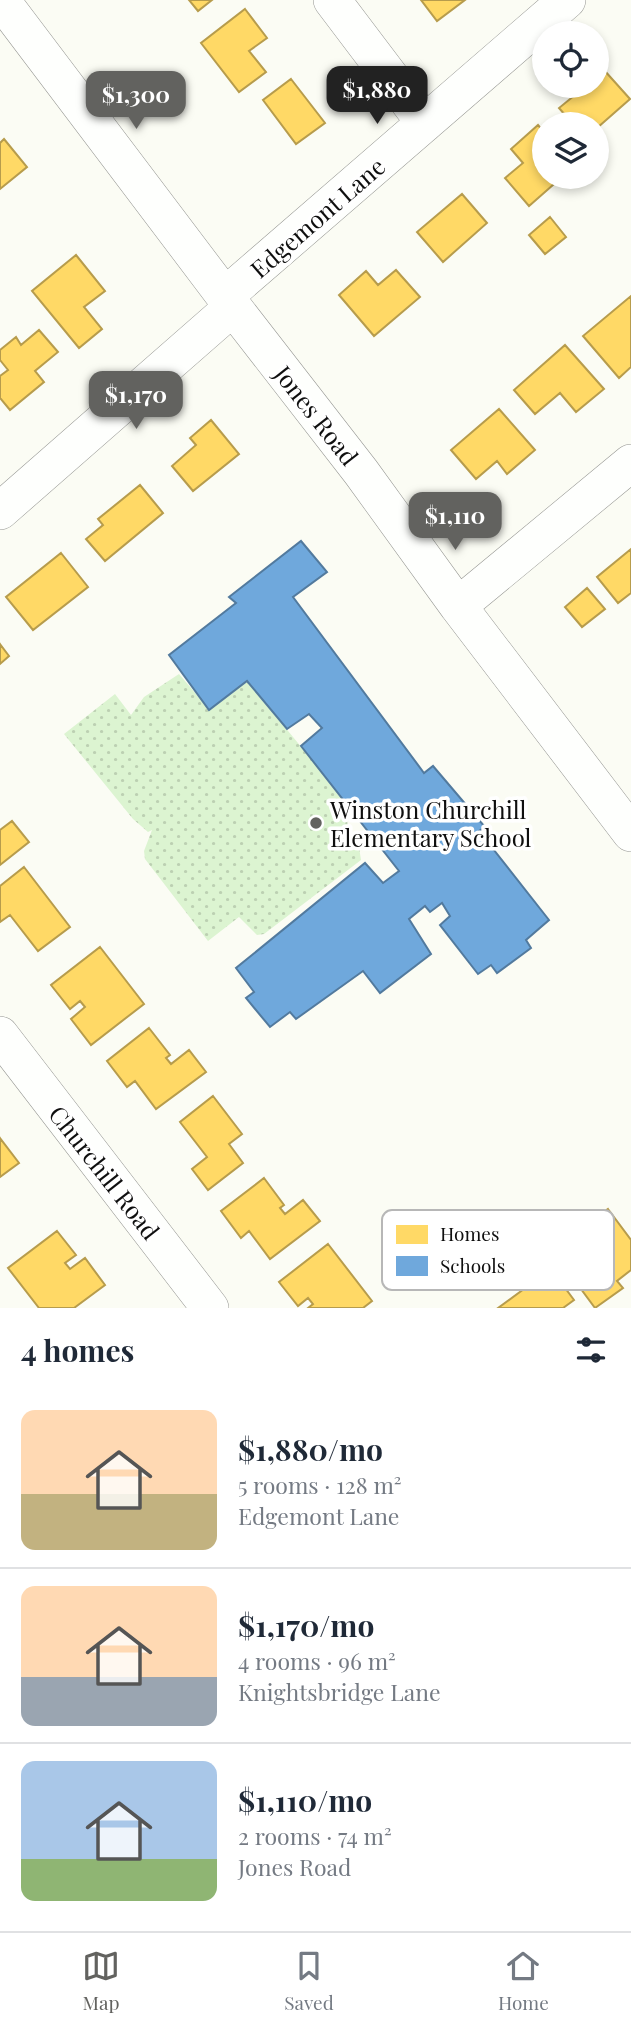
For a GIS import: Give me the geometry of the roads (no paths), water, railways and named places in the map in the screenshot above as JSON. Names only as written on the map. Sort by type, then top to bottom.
[{"type":"street","points":[[332,0],[425,123]]},
{"type":"street","name":"Edgemont Lane","points":[[0,511],[425,123],[567,0]]},
{"type":"street","name":"Jones Road","points":[[6,17],[361,472],[458,606],[631,833]]},
{"type":"street","points":[[458,606],[631,463]]},
{"type":"street","name":"Churchill Road","points":[[0,1035],[210,1308]]},
{"type":"place","name":"Winston Churchill Elementary School","points":[[316,823]]}]
